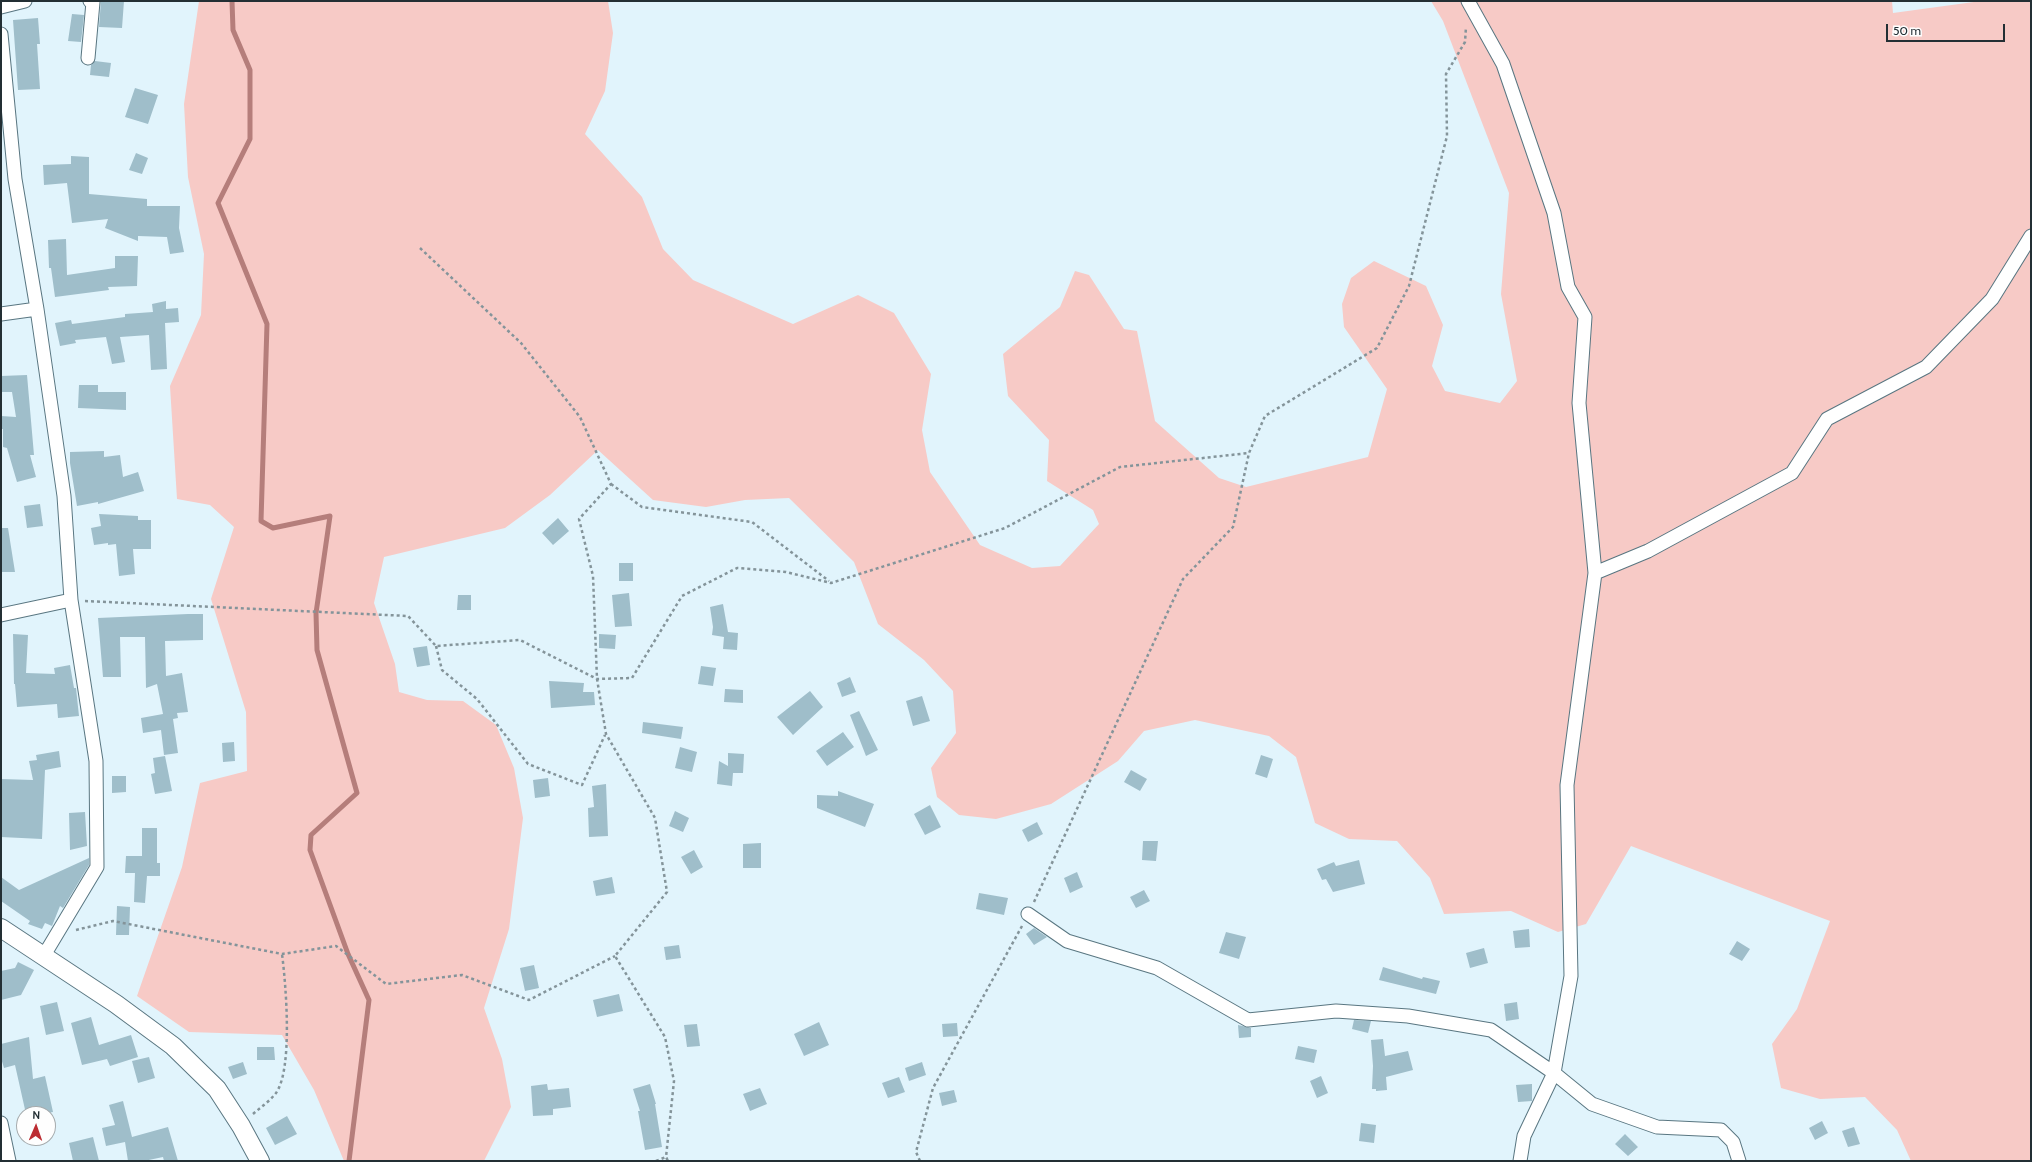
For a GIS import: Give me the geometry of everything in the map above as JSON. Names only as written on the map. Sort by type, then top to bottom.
[{"type":"street","points":[[1,7],[25,1]]},
{"type":"street","points":[[88,58],[93,2],[90,1]]},
{"type":"street","points":[[1468,1],[1503,64],[1554,213],[1568,287],[1585,317],[1579,403],[1595,573],[1567,785],[1571,976],[1554,1073],[1524,1136],[1520,1161]]},
{"type":"street","points":[[1,34],[15,179],[37,308],[64,496],[71,600],[96,762],[97,867],[43,956]]},
{"type":"street","points":[[1595,573],[1648,551],[1792,473],[1826,419],[1926,367],[1992,298],[2031,236]]},
{"type":"street","points":[[1,314],[37,308]]},
{"type":"street","points":[[1,615],[71,600]]},
{"type":"street","points":[[1028,914],[1067,941],[1157,968],[1248,1020],[1336,1011],[1408,1016],[1491,1030],[1554,1073],[1592,1104],[1656,1126],[1721,1130],[1733,1142],[1739,1161]]},
{"type":"street","points":[[1,928],[116,1004],[173,1046],[217,1089],[241,1126],[260,1161]]},
{"type":"street","points":[[1,1123],[8,1161]]},
{"type":"path","points":[[920,1161],[916,1152],[933,1088],[1028,914],[1183,579],[1233,527],[1249,453],[1265,416],[1377,348],[1409,286],[1447,136],[1446,74],[1465,42],[1466,22]]},
{"type":"path","points":[[420,248],[521,343],[580,417],[611,484],[642,507],[752,522],[830,583]]},
{"type":"path","points":[[436,646],[520,640],[597,679],[632,678],[682,596],[737,568],[786,572],[830,583],[1005,528],[1120,467],[1249,453]]},
{"type":"path","points":[[56,934],[113,921],[282,954],[336,946],[386,984],[462,975],[529,1000],[615,956],[667,892],[654,818],[606,734],[597,679],[593,576],[579,519],[611,484]]},
{"type":"path","points":[[71,600],[408,616],[436,646],[442,670],[477,699],[528,764],[582,785],[606,734]]},
{"type":"path","points":[[241,1126],[276,1093],[286,1069],[285,983],[282,954]]},
{"type":"path","points":[[615,956],[665,1038],[674,1081],[666,1157],[668,1161]]},
{"type":"path","points":[[656,1161],[666,1157]]},
{"type":"shaded area","points":[[199,1],[608,1],[613,33],[605,91],[585,134],[642,197],[663,249],[693,280],[793,324],[858,295],[894,313],[931,374],[922,430],[930,472],[980,545],[1032,568],[1060,566],[1099,524],[1093,510],[1047,481],[1049,440],[1008,396],[1003,354],[1060,307],[1075,271],[1089,275],[1124,329],[1137,331],[1155,421],[1219,478],[1246,487],[1368,457],[1387,389],[1344,327],[1342,304],[1351,278],[1374,261],[1426,286],[1443,325],[1432,366],[1445,391],[1500,403],[1517,381],[1501,294],[1509,193],[1443,21],[1431,1],[1892,1],[1893,13],[1981,1],[2031,1],[2031,1161],[1911,1161],[1897,1130],[1865,1097],[1820,1099],[1781,1088],[1772,1044],[1797,1009],[1830,921],[1631,846],[1586,924],[1558,932],[1511,911],[1444,914],[1430,878],[1397,841],[1349,839],[1315,823],[1296,757],[1269,736],[1195,720],[1144,731],[1118,761],[1051,804],[996,819],[959,815],[937,797],[931,768],[956,733],[953,691],[924,660],[878,624],[854,562],[789,498],[745,500],[706,507],[653,500],[598,450],[550,495],[505,528],[384,557],[374,603],[395,664],[399,692],[427,700],[463,701],[496,725],[514,768],[523,818],[509,929],[484,1008],[502,1059],[511,1107],[484,1161],[344,1161],[314,1090],[282,1035],[189,1032],[137,996],[182,867],[200,783],[247,771],[246,712],[211,599],[234,527],[210,505],[177,499],[170,386],[201,315],[204,254],[188,177],[184,104]]},
{"type":"building","points":[[101,1],[124,1],[122,28],[99,27]]},
{"type":"building","points":[[72,14],[84,15],[81,42],[68,41]]},
{"type":"building","points":[[38,18],[40,44],[37,44],[40,89],[18,90],[13,20]]},
{"type":"building","points":[[95,61],[111,63],[109,77],[90,75],[91,65]]},
{"type":"building","points":[[135,88],[158,95],[148,124],[125,117]]},
{"type":"building","points":[[136,153],[148,158],[142,174],[129,170]]},
{"type":"building","points":[[71,156],[89,157],[89,194],[147,199],[147,206],[180,206],[179,228],[184,252],[170,254],[167,237],[138,236],[138,241],[105,228],[108,219],[72,223],[67,183],[44,185],[43,165],[71,164]]},
{"type":"building","points":[[66,239],[67,275],[115,268],[115,256],[138,256],[137,286],[108,287],[109,290],[55,297],[51,268],[49,268],[48,240]]},
{"type":"building","points":[[166,301],[166,309],[178,308],[179,322],[165,323],[167,369],[151,370],[149,335],[120,337],[125,362],[112,364],[106,337],[75,340],[76,343],[60,346],[55,323],[71,320],[72,324],[125,317],[125,314],[153,312],[152,304]]},
{"type":"building","points":[[27,375],[34,455],[30,455],[36,477],[17,482],[7,448],[3,447],[3,429],[1,429],[1,416],[16,417],[12,392],[1,392],[1,376]]},
{"type":"building","points":[[79,385],[98,385],[98,392],[126,392],[126,410],[78,408]]},
{"type":"building","points":[[104,451],[104,457],[120,455],[123,477],[138,472],[144,491],[98,504],[98,502],[77,506],[70,463],[70,452]]},
{"type":"building","points":[[40,504],[43,526],[27,528],[24,506]]},
{"type":"building","points":[[99,514],[138,516],[138,520],[151,520],[151,549],[133,549],[135,574],[119,576],[116,544],[108,545],[108,543],[94,545],[91,528],[101,526]]},
{"type":"building","points":[[558,518],[569,531],[553,545],[542,533]]},
{"type":"building","points":[[1,528],[8,528],[15,572],[1,572]]},
{"type":"building","points":[[619,563],[633,563],[633,581],[619,581]]},
{"type":"building","points":[[629,593],[632,626],[615,627],[612,595]]},
{"type":"building","points":[[458,595],[471,595],[471,610],[457,610]]},
{"type":"building","points":[[723,604],[728,632],[738,633],[737,650],[723,649],[724,637],[712,635],[713,627],[710,607]]},
{"type":"building","points":[[203,614],[203,640],[165,641],[166,676],[182,673],[188,712],[177,713],[178,718],[173,719],[178,753],[164,755],[161,730],[143,733],[141,718],[163,714],[157,684],[146,688],[145,637],[120,637],[121,677],[103,677],[98,618]]},
{"type":"building","points":[[13,634],[28,635],[26,673],[55,674],[54,668],[70,665],[74,688],[76,688],[79,716],[58,718],[57,704],[17,707],[14,684]]},
{"type":"building","points":[[599,634],[616,635],[615,649],[599,648]]},
{"type":"building","points":[[427,646],[430,665],[417,667],[413,648]]},
{"type":"building","points":[[701,666],[716,668],[713,686],[698,684]]},
{"type":"building","points":[[850,677],[856,692],[842,697],[837,683]]},
{"type":"building","points":[[549,681],[584,683],[583,692],[594,692],[595,705],[551,708]]},
{"type":"building","points":[[725,689],[743,690],[743,703],[724,702]]},
{"type":"building","points":[[810,691],[823,707],[793,735],[777,717]]},
{"type":"building","points":[[922,696],[930,721],[913,726],[906,701]]},
{"type":"building","points":[[859,711],[878,750],[866,756],[850,715]]},
{"type":"building","points":[[643,722],[683,727],[681,739],[642,733]]},
{"type":"building","points":[[843,732],[854,747],[827,766],[816,751]]},
{"type":"building","points":[[234,742],[235,761],[223,762],[222,743]]},
{"type":"building","points":[[680,747],[697,752],[692,772],[675,768]]},
{"type":"building","points":[[59,751],[61,767],[45,770],[42,839],[1,837],[1,779],[33,780],[29,761],[37,760],[36,755]]},
{"type":"building","points":[[728,753],[744,754],[743,773],[733,773],[732,786],[717,784],[719,761],[728,766]]},
{"type":"building","points":[[1261,755],[1273,759],[1267,778],[1255,774]]},
{"type":"building","points":[[165,756],[172,791],[155,794],[151,774],[155,773],[153,758]]},
{"type":"building","points":[[1131,770],[1147,779],[1140,791],[1124,782]]},
{"type":"building","points":[[112,776],[126,776],[126,792],[112,793]]},
{"type":"building","points":[[548,778],[550,796],[535,798],[533,780]]},
{"type":"building","points":[[606,784],[608,836],[589,837],[588,808],[594,807],[592,786]]},
{"type":"building","points":[[838,791],[874,804],[865,827],[817,808],[817,795],[838,796]]},
{"type":"building","points":[[930,805],[941,827],[925,835],[914,814]]},
{"type":"building","points":[[675,811],[689,818],[683,832],[669,826]]},
{"type":"building","points":[[85,812],[87,846],[70,850],[69,813]]},
{"type":"building","points":[[1037,822],[1043,834],[1028,842],[1022,830]]},
{"type":"building","points":[[142,828],[157,828],[157,863],[160,863],[160,876],[147,876],[145,903],[134,902],[135,873],[125,873],[126,856],[142,856]]},
{"type":"building","points":[[1143,841],[1158,841],[1156,861],[1142,860]]},
{"type":"building","points":[[761,843],[761,868],[743,868],[743,844]]},
{"type":"building","points":[[694,850],[703,867],[691,874],[681,857]]},
{"type":"building","points":[[89,858],[89,865],[63,908],[60,906],[52,926],[45,923],[42,929],[28,924],[30,921],[1,901],[1,877],[19,890]]},
{"type":"building","points":[[1359,860],[1365,884],[1333,892],[1326,879],[1322,880],[1317,869],[1334,862],[1336,866]]},
{"type":"building","points":[[1077,872],[1083,887],[1070,893],[1064,878]]},
{"type":"building","points":[[612,877],[615,893],[596,896],[593,881]]},
{"type":"building","points":[[1144,890],[1150,901],[1136,908],[1130,897]]},
{"type":"building","points":[[979,893],[1008,898],[1004,915],[976,909]]},
{"type":"building","points":[[117,906],[130,907],[129,935],[116,935]]},
{"type":"building","points":[[1034,928],[1047,937],[1034,945],[1026,934]]},
{"type":"building","points":[[1529,929],[1530,947],[1515,948],[1513,931]]},
{"type":"building","points":[[1226,932],[1246,937],[1239,959],[1219,953]]},
{"type":"building","points":[[1737,941],[1750,949],[1742,961],[1729,954]]},
{"type":"building","points":[[679,945],[681,958],[666,960],[664,947]]},
{"type":"building","points":[[1484,948],[1488,963],[1470,968],[1466,953]]},
{"type":"building","points":[[18,962],[34,970],[21,995],[1,1000],[1,971],[15,968]]},
{"type":"building","points":[[534,965],[539,988],[525,991],[520,968]]},
{"type":"building","points":[[1383,967],[1422,979],[1423,977],[1440,981],[1436,994],[1379,980]]},
{"type":"building","points":[[619,994],[623,1011],[597,1017],[593,1000]]},
{"type":"building","points":[[57,1002],[64,1031],[46,1035],[40,1006]]},
{"type":"building","points":[[1517,1002],[1519,1019],[1506,1021],[1504,1004]]},
{"type":"building","points":[[91,1017],[99,1045],[131,1035],[138,1057],[110,1066],[107,1059],[82,1065],[71,1023]]},
{"type":"building","points":[[1354,1020],[1371,1021],[1368,1033],[1352,1029]]},
{"type":"building","points":[[819,1022],[829,1045],[804,1056],[794,1034]]},
{"type":"building","points":[[957,1023],[958,1036],[943,1037],[942,1024]]},
{"type":"building","points":[[697,1024],[700,1046],[687,1047],[684,1025]]},
{"type":"building","points":[[1238,1025],[1251,1028],[1251,1037],[1239,1038]]},
{"type":"building","points":[[29,1037],[33,1079],[45,1076],[52,1106],[24,1106],[15,1065],[4,1068],[1,1058],[1,1044]]},
{"type":"building","points":[[1383,1039],[1385,1056],[1408,1051],[1413,1070],[1386,1077],[1387,1090],[1376,1091],[1376,1089],[1372,1089],[1373,1066],[1371,1040]]},
{"type":"building","points":[[1298,1046],[1317,1050],[1314,1063],[1295,1059]]},
{"type":"building","points":[[257,1047],[274,1047],[275,1060],[257,1060]]},
{"type":"building","points":[[149,1057],[155,1078],[138,1083],[132,1061]]},
{"type":"building","points":[[243,1062],[247,1074],[233,1079],[228,1067]]},
{"type":"building","points":[[922,1062],[926,1075],[909,1081],[905,1068]]},
{"type":"building","points":[[1321,1076],[1328,1093],[1317,1098],[1310,1081]]},
{"type":"building","points":[[899,1077],[905,1092],[888,1098],[882,1083]]},
{"type":"building","points":[[547,1084],[548,1090],[569,1088],[571,1107],[553,1109],[553,1115],[533,1116],[531,1086]]},
{"type":"building","points":[[650,1084],[656,1104],[662,1147],[645,1150],[638,1111],[640,1111],[633,1089]]},
{"type":"building","points":[[1532,1084],[1532,1101],[1518,1102],[1516,1085]]},
{"type":"building","points":[[760,1088],[767,1104],[750,1111],[743,1094]]},
{"type":"building","points":[[954,1090],[957,1102],[942,1106],[939,1093]]},
{"type":"building","points":[[123,1101],[132,1137],[168,1127],[178,1161],[164,1161],[163,1157],[144,1161],[128,1161],[125,1142],[106,1146],[102,1128],[115,1125],[109,1105]]},
{"type":"building","points":[[287,1116],[297,1134],[275,1145],[266,1128]]},
{"type":"building","points":[[1822,1121],[1828,1133],[1815,1140],[1809,1128]]},
{"type":"building","points":[[1361,1123],[1376,1125],[1374,1143],[1359,1141]]},
{"type":"building","points":[[1854,1127],[1860,1144],[1848,1147],[1842,1131]]},
{"type":"building","points":[[1625,1134],[1638,1147],[1628,1156],[1615,1144]]},
{"type":"building","points":[[93,1137],[99,1161],[73,1161],[69,1143]]},
{"type":"waterway","points":[[232,1],[233,30],[250,70],[250,139],[218,203],[267,324],[261,521],[273,528],[330,516],[316,613],[317,650],[357,793],[311,835],[310,850],[348,954],[369,1000],[349,1161]]}]
